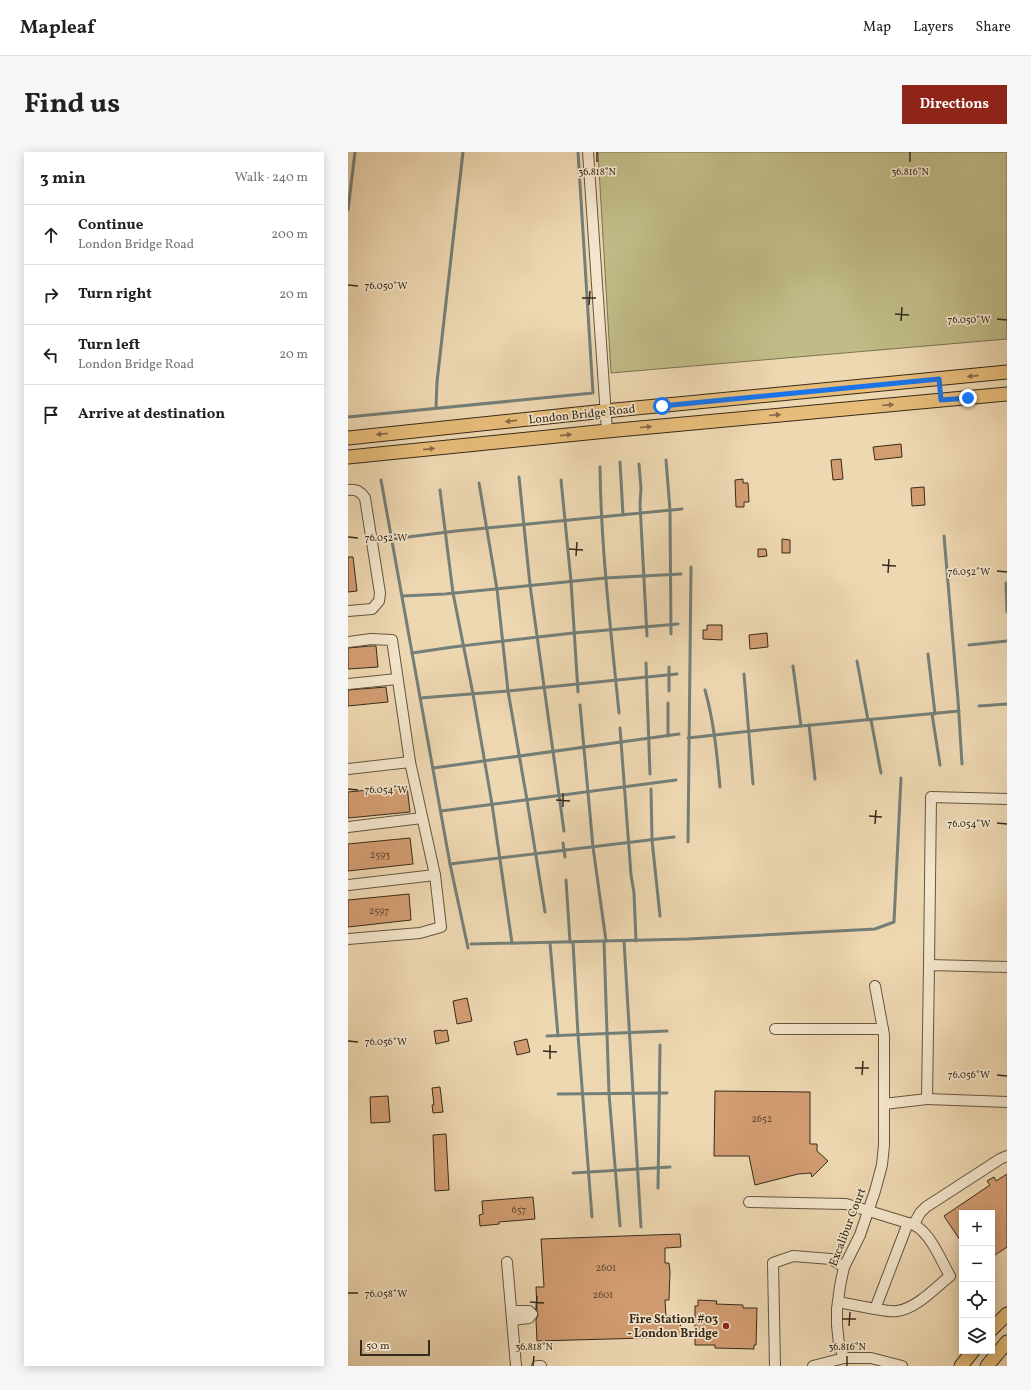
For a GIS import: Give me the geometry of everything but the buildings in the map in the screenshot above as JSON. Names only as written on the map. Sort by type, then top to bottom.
[{"type":"main road","name":"London Bridge Road","points":[[348,438],[605,411],[1007,372]]},
{"type":"main road","points":[[939,379],[941,400]]},
{"type":"main road","name":"London Bridge Road","points":[[348,457],[607,431],[1007,394]]},
{"type":"main road","points":[[995,1326],[1007,1314]]},
{"type":"main road","points":[[987,1366],[1007,1342]]},
{"type":"main road","points":[[961,1366],[971,1354]]},
{"type":"street","points":[[588,152],[607,431]]},
{"type":"street","points":[[348,490],[354,489],[361,492],[365,498],[380,592],[379,601],[372,609],[348,610]]},
{"type":"street","points":[[348,642],[371,639],[392,640],[410,762],[435,875],[441,927],[420,933],[348,939]]},
{"type":"street","points":[[348,684],[397,679]]},
{"type":"street","points":[[348,768],[410,762]]},
{"type":"street","points":[[926,1099],[931,797],[1007,799]]},
{"type":"street","points":[[348,827],[422,818]]},
{"type":"street","points":[[348,885],[435,875]]},
{"type":"street","points":[[929,965],[1007,967]]},
{"type":"street","name":"Excalibur Court","points":[[844,1358],[839,1344],[837,1324],[840,1286],[844,1267],[860,1235],[869,1211],[882,1165],[884,1145],[884,1035],[875,986]]},
{"type":"street","points":[[775,1029],[883,1029]]},
{"type":"street","points":[[884,1104],[926,1099],[1007,1102]]},
{"type":"street","points":[[875,1309],[911,1223],[926,1207],[1007,1156]]},
{"type":"street","points":[[749,1202],[838,1202],[911,1223],[924,1232],[950,1276],[922,1299],[908,1308],[892,1311],[838,1302]]},
{"type":"street","points":[[776,1366],[773,1263],[793,1256],[831,1259],[844,1267]]},
{"type":"street","points":[[507,1262],[516,1366]]},
{"type":"street","points":[[813,1366],[844,1358],[871,1358],[902,1366]]},
{"type":"shaded area","points":[[598,152],[1007,152],[1007,339],[611,373]]},
{"type":"waterway","points":[[348,210],[355,152]]},
{"type":"waterway","points":[[436,408],[437,382],[463,152]]},
{"type":"waterway","points":[[348,417],[593,393],[578,152]]},
{"type":"waterway","points":[[666,460],[670,510],[671,634]]},
{"type":"waterway","points":[[620,462],[623,515]]},
{"type":"waterway","points":[[639,464],[647,636]]},
{"type":"waterway","points":[[600,467],[604,559],[619,713]]},
{"type":"waterway","points":[[519,477],[530,585],[564,831]]},
{"type":"waterway","points":[[381,480],[450,864]]},
{"type":"waterway","points":[[561,480],[571,581],[578,692]]},
{"type":"waterway","points":[[479,483],[497,589],[508,691],[545,912]]},
{"type":"waterway","points":[[440,490],[453,593],[473,694],[492,804],[512,943]]},
{"type":"waterway","points":[[392,539],[456,531],[682,509]]},
{"type":"waterway","points":[[944,536],[962,764]]},
{"type":"waterway","points":[[688,842],[691,567]]},
{"type":"waterway","points":[[402,596],[445,594],[605,578],[681,574]]},
{"type":"waterway","points":[[1006,583],[1007,612]]},
{"type":"waterway","points":[[412,653],[573,633],[678,624]]},
{"type":"waterway","points":[[969,645],[1007,641]]},
{"type":"waterway","points":[[928,654],[935,714]]},
{"type":"waterway","points":[[857,661],[868,720]]},
{"type":"waterway","points":[[646,663],[650,774]]},
{"type":"waterway","points":[[793,666],[801,726]]},
{"type":"waterway","points":[[669,667],[669,691]]},
{"type":"waterway","points":[[420,698],[508,691],[677,674]]},
{"type":"waterway","points":[[744,674],[753,784]]},
{"type":"waterway","points":[[705,690],[713,726],[720,787]]},
{"type":"waterway","points":[[668,703],[668,736]]},
{"type":"waterway","points":[[979,706],[1007,704]]},
{"type":"waterway","points":[[580,705],[593,847],[606,941]]},
{"type":"waterway","points":[[688,738],[959,711]]},
{"type":"waterway","points":[[932,714],[940,765]]},
{"type":"waterway","points":[[871,720],[881,773]]},
{"type":"waterway","points":[[809,725],[815,779]]},
{"type":"waterway","points":[[620,728],[631,875],[634,893],[636,941]]},
{"type":"waterway","points":[[433,768],[679,734]]},
{"type":"waterway","points":[[471,944],[688,939],[875,929],[894,922],[901,778]]},
{"type":"waterway","points":[[441,811],[676,780]]},
{"type":"waterway","points":[[651,789],[652,840],[660,916]]},
{"type":"waterway","points":[[468,948],[450,864],[674,837]]},
{"type":"waterway","points":[[563,843],[565,857]]},
{"type":"waterway","points":[[566,880],[570,942]]},
{"type":"waterway","points":[[604,941],[609,1094],[620,1226]]},
{"type":"waterway","points":[[624,941],[641,1227]]},
{"type":"waterway","points":[[573,942],[578,1035],[592,1217]]},
{"type":"waterway","points":[[550,943],[558,1036]]},
{"type":"waterway","points":[[547,1036],[667,1031]]},
{"type":"waterway","points":[[658,1188],[660,1045]]},
{"type":"waterway","points":[[558,1094],[667,1093]]},
{"type":"waterway","points":[[573,1173],[670,1167]]},
{"type":"place","name":"Fire Station #03 - London Bridge","points":[[726,1326]]},
{"type":"route","points":[[662,406],[939,379],[941,400],[968,398]]}]
